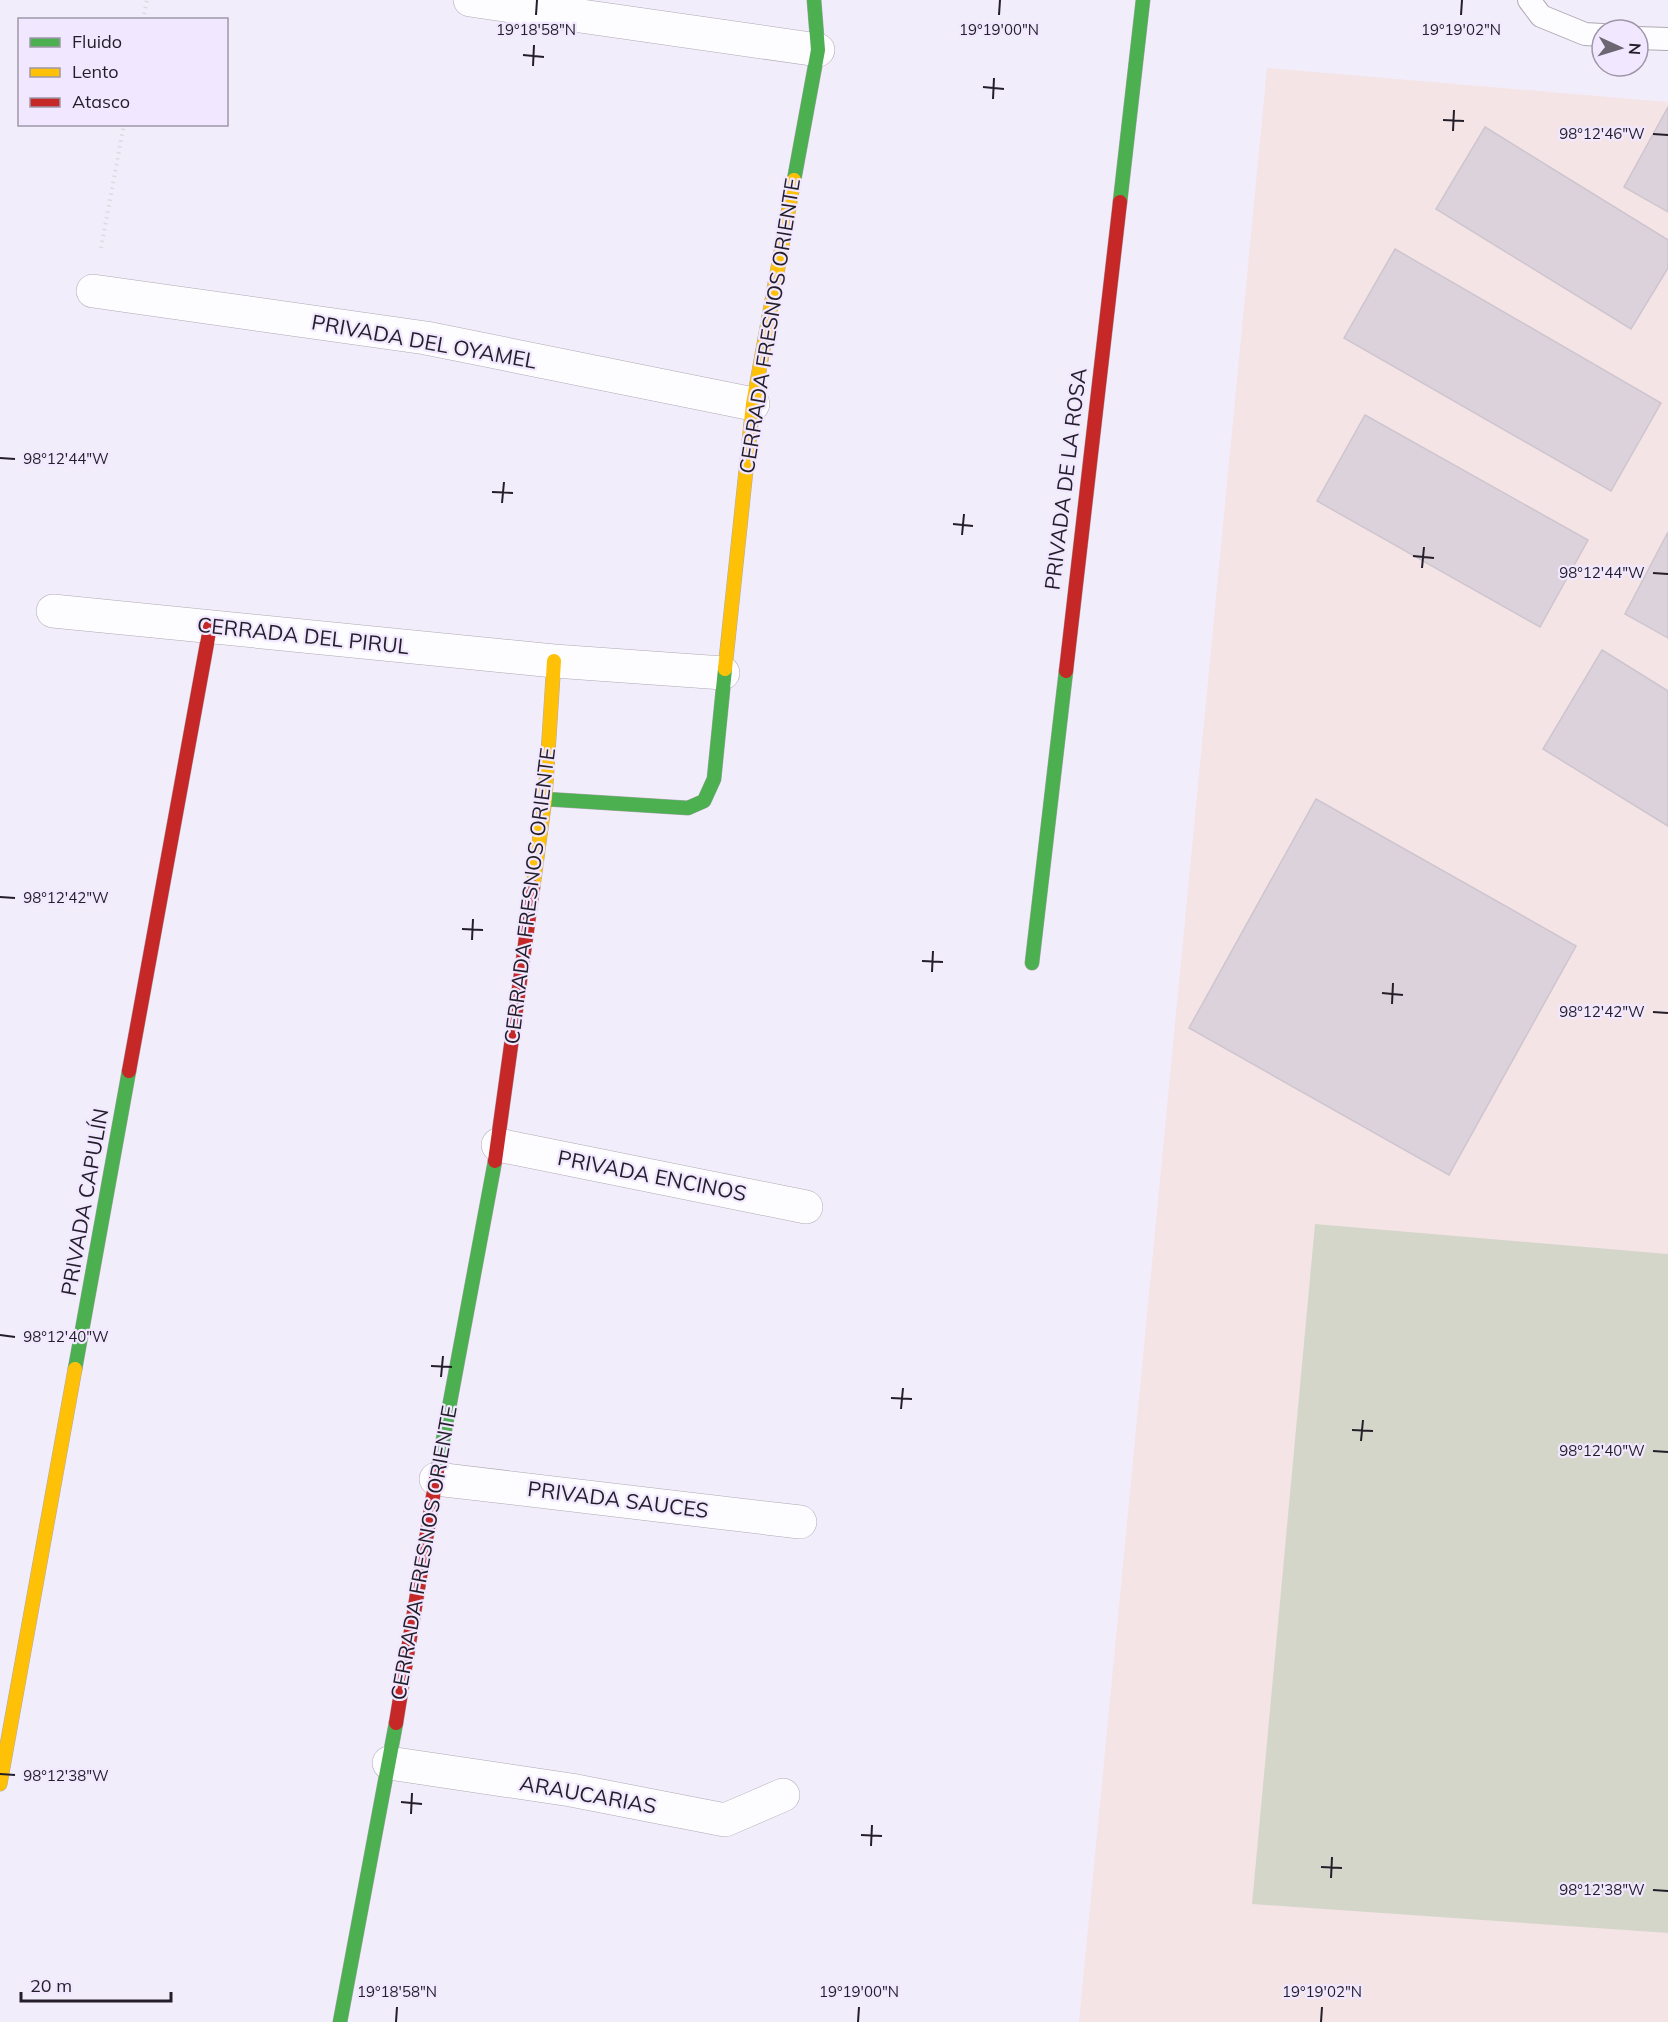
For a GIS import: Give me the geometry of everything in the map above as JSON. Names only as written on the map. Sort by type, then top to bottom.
[{"type":"street","points":[[470,0],[818,50]]},
{"type":"street","name":"CERRADA FRESNOS ORIENTE","points":[[546,799],[688,808],[704,801],[714,780],[723,673],[753,404],[818,50],[814,0]]},
{"type":"street","name":"PRIVADA DE LA ROSA","points":[[1032,963],[1143,0]]},
{"type":"street","name":"PRIVADA DEL OYAMEL","points":[[93,291],[426,338],[753,404]]},
{"type":"street","name":"CERRADA DEL PIRUL","points":[[53,611],[554,661]]},
{"type":"street","name":"PRIVADA CAPULÍN","points":[[0,1784],[210,627]]},
{"type":"street","points":[[554,661],[723,673]]},
{"type":"street","name":"CERRADA FRESNOS ORIENTE","points":[[340,2022],[389,1762],[436,1479],[498,1145],[546,799],[554,661]]},
{"type":"street","name":"PRIVADA ENCINOS","points":[[498,1145],[806,1207]]},
{"type":"street","name":"PRIVADA SAUCES","points":[[436,1479],[800,1522]]},
{"type":"street","name":"ARAUCARIAS","points":[[389,1762],[571,1790],[725,1820],[783,1795]]},
{"type":"lane","points":[[1529,0],[1542,16],[1590,34]]},
{"type":"lane","points":[[1650,38],[1668,39]]},
{"type":"path","points":[[143,18],[147,0]]},
{"type":"path","points":[[93,291],[124,126]]},
{"type":"shaded area","points":[[1267,68],[1668,102],[1668,2022],[1079,2022]]},
{"type":"shaded area","points":[[1315,1224],[1668,1254],[1668,1933],[1252,1904]]},
{"type":"building","points":[[1668,107],[1668,212],[1624,187]]},
{"type":"building","points":[[1485,127],[1668,240],[1668,268],[1631,329],[1436,209]]},
{"type":"building","points":[[1395,249],[1661,403],[1611,491],[1344,338]]},
{"type":"building","points":[[1365,415],[1588,540],[1540,627],[1317,501]]},
{"type":"building","points":[[1668,532],[1668,638],[1625,614]]},
{"type":"building","points":[[1602,650],[1668,691],[1668,826],[1543,749]]},
{"type":"building","points":[[1316,799],[1576,946],[1449,1175],[1189,1028]]},
{"type":"traffic: fast","points":[[794,180],[818,50],[814,0]]},
{"type":"traffic: fast","points":[[1120,202],[1143,0]]},
{"type":"traffic: fast","points":[[545,799],[688,808],[704,801],[714,779],[725,669]]},
{"type":"traffic: fast","points":[[1032,963],[1066,671]]},
{"type":"traffic: fast","points":[[75,1369],[129,1071]]},
{"type":"traffic: fast","points":[[437,1472],[495,1161]]},
{"type":"traffic: fast","points":[[340,2022],[396,1723]]},
{"type":"traffic: slow","points":[[725,669],[753,404],[794,180]]},
{"type":"traffic: slow","points":[[533,887],[545,799],[554,661]]},
{"type":"traffic: slow","points":[[0,1784],[75,1369]]},
{"type":"traffic: jam","points":[[1066,671],[1120,202]]},
{"type":"traffic: jam","points":[[129,1071],[210,627]]},
{"type":"traffic: jam","points":[[495,1161],[533,887]]},
{"type":"traffic: jam","points":[[396,1723],[437,1472]]}]
